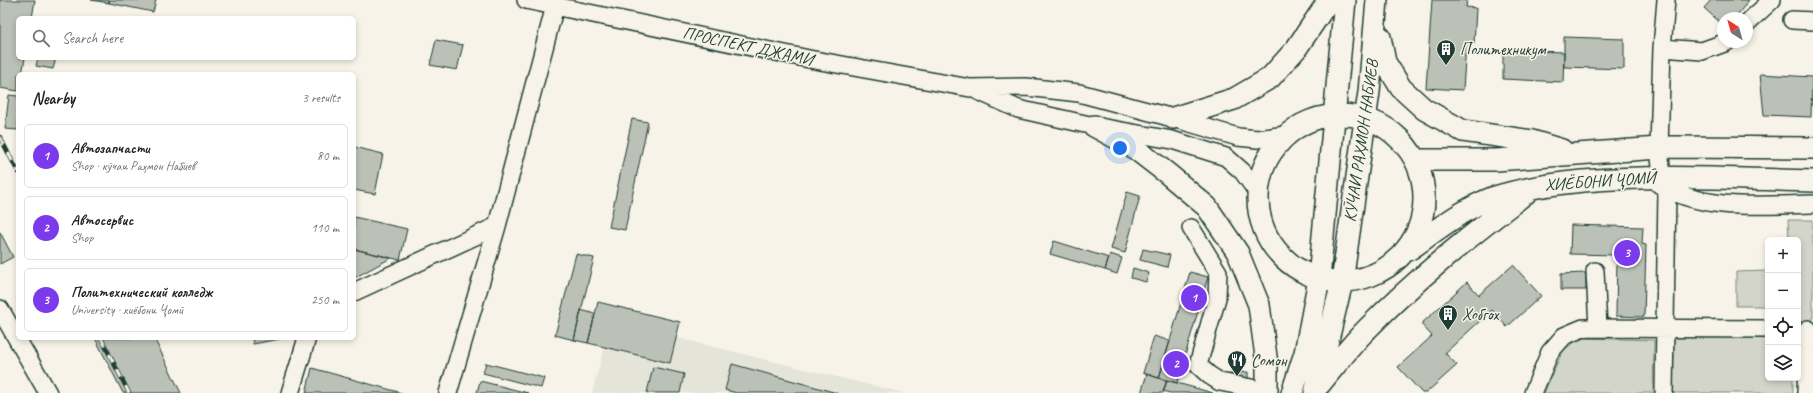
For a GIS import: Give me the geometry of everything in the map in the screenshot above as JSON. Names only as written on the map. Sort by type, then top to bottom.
[{"type":"main road","points":[[1173,118],[1234,99],[1270,78],[1296,50],[1329,0]]},
{"type":"main road","name":"КӮЧАИ РАҲМОН НАБИЕВ","points":[[1292,393],[1305,354],[1319,279],[1346,0]]},
{"type":"main road","points":[[1377,8],[1385,62],[1402,88],[1424,109],[1463,131],[1532,141],[1574,154]]},
{"type":"main road","name":"КӮЧАИ РАҲМОН НАБИЕВ","points":[[1316,390],[1342,282],[1369,92],[1377,8]]},
{"type":"main road","points":[[1342,282],[1319,279],[1286,261],[1264,230],[1258,193],[1266,161],[1286,135],[1309,121],[1335,114],[1365,117],[1394,132],[1416,160],[1425,189],[1421,223],[1404,253]]},
{"type":"main road","points":[[1094,126],[1133,147],[1207,207],[1238,253],[1259,305],[1267,364],[1267,392]]},
{"type":"main road","name":"ХИЁБОНИ ҶОМӢ","points":[[1416,160],[1496,160],[1659,148],[1813,148]]},
{"type":"main road","name":"ХИЁБОНИ ҶОМӢ","points":[[1342,282],[1376,274],[1449,221],[1490,199],[1535,186],[1610,179],[1659,181],[1813,181]]},
{"type":"main road","points":[[1316,390],[1366,330],[1408,290],[1469,237],[1535,186]]},
{"type":"street","name":"ПРОСПЕКТ ДЖАМИ","points":[[526,0],[809,59],[970,88]]},
{"type":"street","points":[[1664,393],[1666,328],[1659,181],[1659,148],[1662,48],[1666,0]]},
{"type":"street","points":[[1753,17],[1772,0]]},
{"type":"street","points":[[448,393],[497,226],[555,6]]},
{"type":"street","points":[[1792,20],[1813,21]]},
{"type":"street","points":[[1662,48],[1702,51],[1717,46]]},
{"type":"street","points":[[970,88],[1026,87],[1079,93],[1238,137],[1257,139],[1286,135]]},
{"type":"street","points":[[970,88],[1018,109],[1094,126],[1172,140],[1226,157],[1243,172],[1258,193]]},
{"type":"street","points":[[1659,181],[1709,204],[1813,204]]},
{"type":"street","points":[[356,291],[497,226]]},
{"type":"street","points":[[1191,228],[1218,272],[1217,298],[1198,365],[1220,382],[1267,392]]},
{"type":"street","points":[[1595,271],[1598,327]]},
{"type":"street","points":[[0,309],[16,337]]},
{"type":"street","points":[[1533,393],[1550,352],[1564,336],[1583,328],[1765,329]]},
{"type":"street","points":[[1806,329],[1806,393]]},
{"type":"street","points":[[18,340],[48,393]]},
{"type":"street","points":[[290,393],[306,340]]},
{"type":"shaded area","points":[[1788,220],[1813,220],[1813,321],[1801,321],[1801,237],[1789,237]]},
{"type":"shaded area","points":[[1765,271],[1765,306],[1736,306],[1736,272]]},
{"type":"shaded area","points":[[611,322],[904,393],[592,393]]},
{"type":"shaded area","points":[[1674,335],[1765,338],[1765,381],[1793,381],[1793,393],[1673,393]]},
{"type":"shaded area","points":[[1581,338],[1654,340],[1653,393],[1544,393],[1563,350]]},
{"type":"building","points":[[0,0],[35,0],[32,16],[16,16],[16,60],[25,60],[22,72],[16,72],[16,91],[0,88]]},
{"type":"building","points":[[91,0],[109,0],[109,3]]},
{"type":"building","points":[[109,0],[156,0],[153,12],[109,3]]},
{"type":"building","name":"Политехникум","points":[[1432,0],[1467,0],[1466,7],[1476,8],[1474,44],[1466,44],[1463,90],[1426,88]]},
{"type":"building","points":[[1711,0],[1749,0],[1740,12],[1717,12],[1717,20],[1704,8]]},
{"type":"building","points":[[1564,37],[1624,39],[1624,69],[1564,67]]},
{"type":"building","points":[[436,40],[463,45],[457,70],[430,65]]},
{"type":"building","points":[[1503,50],[1564,52],[1563,82],[1503,79]]},
{"type":"building","points":[[38,60],[55,60],[53,69],[36,66]]},
{"type":"building","points":[[1760,74],[1812,77],[1811,117],[1764,115]]},
{"type":"building","points":[[9,95],[16,96],[16,130],[5,129]]},
{"type":"building","points":[[632,119],[648,122],[625,230],[609,227]]},
{"type":"building","points":[[356,147],[383,154],[375,194],[356,190]]},
{"type":"building","points":[[1127,192],[1140,196],[1125,253],[1111,249]]},
{"type":"building","points":[[356,217],[407,229],[400,260],[356,249]]},
{"type":"building","points":[[1571,225],[1643,227],[1642,244],[1646,245],[1644,317],[1616,316],[1617,255],[1570,254]]},
{"type":"building","points":[[0,232],[13,257],[0,264]]},
{"type":"building","points":[[1054,241],[1109,258],[1105,270],[1050,254]]},
{"type":"building","points":[[356,249],[391,258],[356,277]]},
{"type":"building","points":[[1143,249],[1170,255],[1167,267],[1140,260]]},
{"type":"building","points":[[576,254],[594,258],[574,340],[555,335]]},
{"type":"building","points":[[1110,254],[1122,258],[1117,274],[1105,270]]},
{"type":"building","name":"Хобгох","points":[[1513,265],[1541,296],[1507,327],[1492,310],[1445,353],[1457,365],[1426,393],[1422,393],[1398,367],[1432,336],[1421,324],[1467,282],[1479,295]]},
{"type":"building","points":[[1133,268],[1149,273],[1146,282],[1131,278]]},
{"type":"building","points":[[1190,272],[1208,277],[1177,383],[1159,378]]},
{"type":"building","points":[[1586,273],[1586,290],[1561,290],[1561,274]]},
{"type":"building","points":[[598,302],[680,322],[670,363],[588,343]]},
{"type":"building","points":[[581,310],[595,314],[588,343],[574,340]]},
{"type":"building","points":[[1154,336],[1170,341],[1159,378],[1143,373]]},
{"type":"building","points":[[96,340],[155,340],[181,393],[123,393]]},
{"type":"building","points":[[252,340],[274,340],[253,344]]},
{"type":"building","points":[[486,363],[544,378],[541,388],[483,373]]},
{"type":"building","points":[[732,364],[837,393],[737,393],[725,390]]},
{"type":"building","points":[[653,367],[684,374],[680,393],[647,393]]},
{"type":"building","points":[[312,368],[402,393],[306,393]]},
{"type":"building","points":[[1248,372],[1248,381],[1231,382],[1230,373]]},
{"type":"building","points":[[1147,374],[1167,381],[1163,393],[1141,393]]},
{"type":"building","points":[[1167,380],[1213,393],[1170,393],[1163,391]]},
{"type":"building","points":[[480,381],[528,393],[477,393]]},
{"type":"railway","points":[[0,137],[16,168]]},
{"type":"railway","points":[[102,340],[129,393]]},
{"type":"place","name":"Политехникум","points":[[1446,66]]},
{"type":"place","name":"Политехнический колледж","points":[[1627,253]]},
{"type":"place","name":"Автозапчасти","points":[[1194,298]]},
{"type":"place","name":"Хобгох","points":[[1448,331]]},
{"type":"place","name":"Автосервис","points":[[1176,364]]},
{"type":"place","name":"Сомон","points":[[1237,377]]}]
